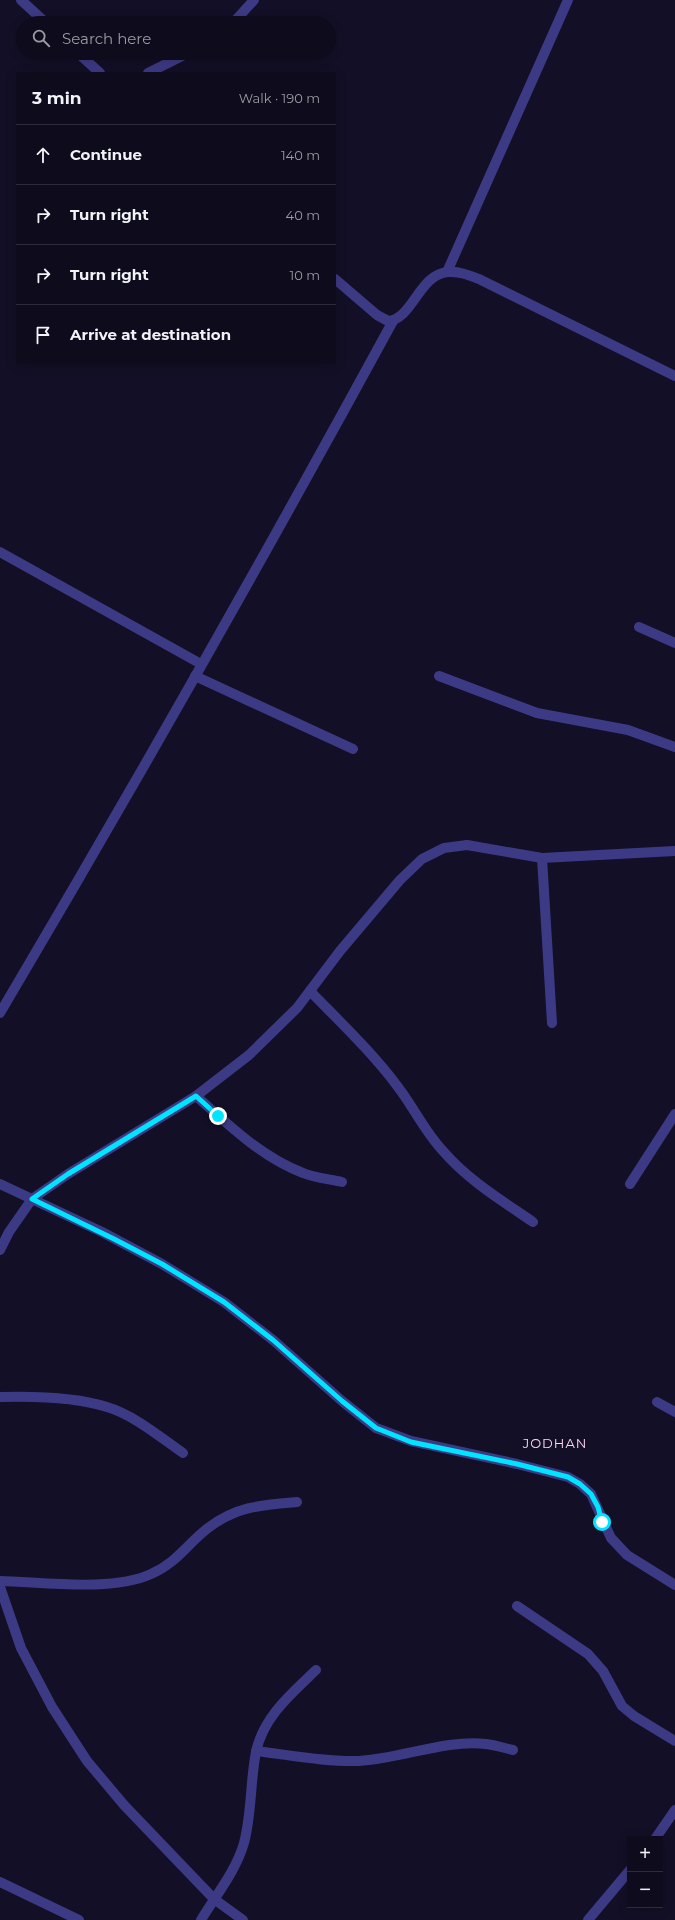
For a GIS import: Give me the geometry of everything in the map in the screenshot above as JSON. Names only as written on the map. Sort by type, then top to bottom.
[{"type":"street","points":[[21,0],[38,16]]},
{"type":"street","points":[[239,16],[254,0]]},
{"type":"street","points":[[447,272],[568,0]]},
{"type":"street","points":[[86,60],[99,72]]},
{"type":"street","points":[[150,72],[174,60]]},
{"type":"street","points":[[0,1013],[195,676],[327,442],[393,321],[403,314],[424,286],[438,276],[447,272],[458,272],[481,280],[675,376]]},
{"type":"street","points":[[336,280],[383,320],[393,321]]},
{"type":"street","points":[[0,552],[201,664]]},
{"type":"street","points":[[639,627],[675,643]]},
{"type":"street","points":[[195,676],[353,748]]},
{"type":"street","points":[[439,676],[537,714],[628,730],[675,747]]},
{"type":"street","points":[[0,1250],[9,1232],[32,1199],[68,1174],[196,1096],[249,1055],[297,1008],[340,952],[400,880],[422,859],[444,848],[467,845],[542,858],[675,851]]},
{"type":"street","points":[[542,858],[552,1022]]},
{"type":"street","points":[[310,991],[372,1054],[399,1088],[420,1121],[442,1151],[471,1180],[533,1222]]},
{"type":"street","points":[[196,1096],[240,1135],[270,1157],[303,1173],[342,1182]]},
{"type":"street","points":[[630,1184],[675,1114]]},
{"type":"street","points":[[0,1184],[115,1239],[162,1264],[224,1302],[273,1340],[342,1401],[376,1428],[411,1442],[517,1464],[568,1477],[580,1484],[591,1494],[611,1538],[627,1556],[675,1585]]},
{"type":"street","points":[[0,1396],[65,1399],[107,1407],[135,1421],[183,1453]]},
{"type":"street","points":[[657,1402],[675,1412]]},
{"type":"street","points":[[0,1581],[86,1584],[121,1582],[151,1574],[177,1559],[207,1529],[229,1514],[256,1506],[297,1502]]},
{"type":"street","points":[[0,1586],[21,1648],[52,1707],[87,1761],[124,1805],[214,1899],[243,1920]]},
{"type":"street","points":[[517,1606],[588,1654],[603,1671],[622,1706],[634,1716],[675,1741]]},
{"type":"street","points":[[201,1920],[231,1874],[244,1844],[250,1812],[256,1751],[267,1724],[283,1702],[316,1670]]},
{"type":"street","points":[[256,1751],[324,1759],[359,1761],[405,1755],[456,1744],[486,1744],[513,1750]]},
{"type":"street","points":[[657,1836],[675,1810]]},
{"type":"street","points":[[588,1920],[628,1872]]},
{"type":"street","points":[[0,1882],[79,1920]]},
{"type":"district","name":"JODHAN","points":[[555,1443]]},
{"type":"route","points":[[218,1116],[196,1096],[68,1174],[32,1199],[102,1232],[162,1264],[224,1302],[273,1340],[342,1401],[376,1428],[411,1442],[517,1464],[568,1477],[580,1484],[591,1494],[598,1507],[602,1522]]}]
